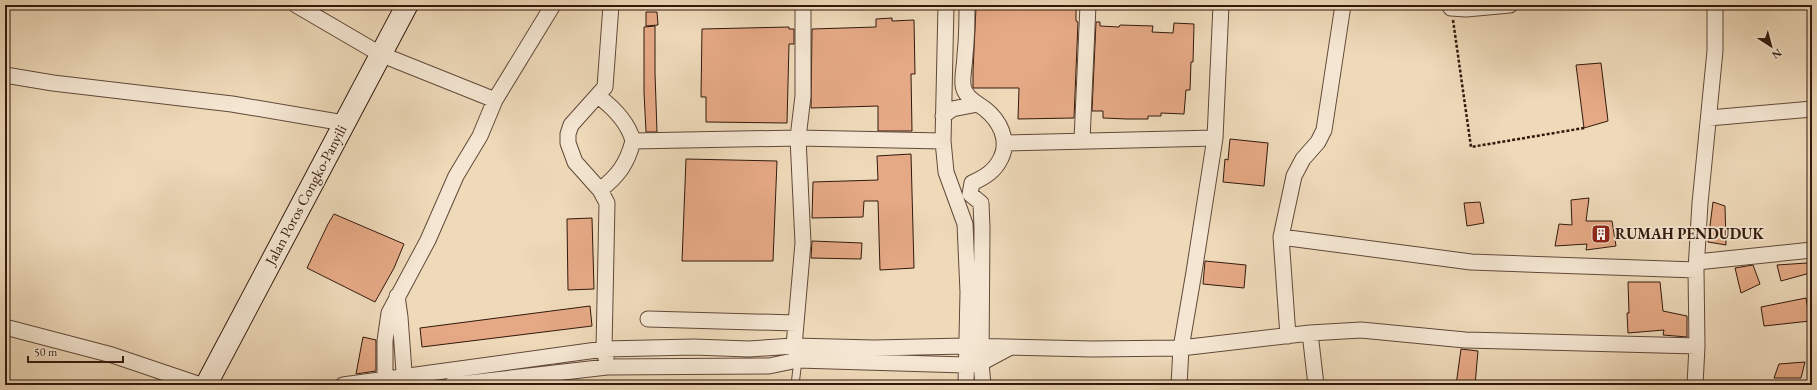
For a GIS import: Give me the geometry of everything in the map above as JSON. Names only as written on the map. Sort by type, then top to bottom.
[{"type":"main road","name":"Jalan Poros Congko-Panyili","points":[[206,385],[407,5]]},
{"type":"street","points":[[296,5],[380,54],[495,100]]},
{"type":"street","points":[[385,382],[385,341],[389,313],[428,240],[456,176],[480,136],[495,100],[553,5]]},
{"type":"street","points":[[607,367],[604,348],[608,210],[605,197],[575,162],[568,143],[568,134],[571,125],[598,96],[604,87],[611,5]]},
{"type":"street","points":[[796,353],[796,323],[803,243],[798,138],[803,96],[803,5]]},
{"type":"street","points":[[946,5],[943,141],[946,172],[965,224],[968,292],[965,365],[966,385]]},
{"type":"street","points":[[946,172],[972,183],[983,178],[994,169],[1003,154],[1005,143],[998,124],[986,110],[965,92],[963,85],[967,37],[967,5]]},
{"type":"street","points":[[1082,140],[1088,5]]},
{"type":"street","points":[[1179,385],[1181,348],[1214,138],[1221,5]]},
{"type":"street","points":[[1288,336],[1281,237],[1294,176],[1303,159],[1318,142],[1324,130],[1343,5]]},
{"type":"street","points":[[1450,6],[1466,9],[1510,5]]},
{"type":"street","points":[[1695,385],[1697,346],[1697,266],[1700,203],[1715,51],[1715,5]]},
{"type":"street","points":[[5,75],[61,84],[232,104],[344,123]]},
{"type":"street","points":[[598,96],[627,124],[634,141],[627,160],[617,176],[600,190]]},
{"type":"street","points":[[943,116],[952,109],[978,104]]},
{"type":"street","points":[[1709,118],[1812,109]]},
{"type":"street","points":[[634,141],[798,138],[943,141]]},
{"type":"street","points":[[1005,143],[1214,138]]},
{"type":"street","points":[[972,183],[970,194],[981,204],[981,363],[983,385]]},
{"type":"street","points":[[1281,237],[1471,262],[1697,266],[1812,250]]},
{"type":"street","points":[[397,296],[400,317],[404,380]]},
{"type":"street","points":[[648,319],[796,323]]},
{"type":"street","points":[[5,328],[112,355],[201,385]]},
{"type":"street","points":[[451,385],[607,367],[769,366],[796,353],[874,348],[966,346],[1010,348],[1181,348],[1310,333],[1362,330],[1465,340],[1697,346]]},
{"type":"street","points":[[1310,333],[1316,385]]},
{"type":"street","points":[[343,385],[404,380],[604,348],[694,347],[749,349],[965,365],[981,363],[1010,348]]},
{"type":"lane","points":[[795,385],[796,353]]},
{"type":"path","points":[[1450,6],[1470,147],[1584,128]]},
{"type":"building","points":[[996,5],[1076,5],[1076,21],[1078,22],[1074,118],[1018,119],[1019,88],[973,88],[976,7],[996,7]]},
{"type":"building","points":[[646,12],[657,12],[658,25],[646,26]]},
{"type":"building","points":[[892,18],[892,21],[914,20],[915,74],[911,74],[912,131],[878,131],[878,106],[811,108],[812,29],[876,27],[876,19]]},
{"type":"building","points":[[1096,22],[1100,22],[1100,26],[1153,26],[1152,32],[1173,33],[1174,23],[1194,24],[1193,62],[1191,62],[1190,90],[1186,90],[1184,114],[1161,113],[1161,116],[1148,116],[1148,119],[1127,119],[1103,118],[1103,111],[1092,111]]},
{"type":"building","points":[[655,26],[657,132],[646,132],[644,92],[644,27]]},
{"type":"building","points":[[789,27],[789,29],[794,29],[794,44],[789,44],[787,123],[706,122],[706,97],[701,97],[702,29]]},
{"type":"building","points":[[1601,63],[1608,121],[1584,128],[1576,65]]},
{"type":"building","points":[[1230,139],[1268,143],[1264,186],[1223,182],[1225,159],[1228,160]]},
{"type":"building","points":[[911,154],[914,268],[880,270],[878,201],[864,201],[863,217],[812,218],[813,182],[878,180],[877,156]]},
{"type":"building","points":[[686,159],[777,161],[773,261],[682,261]]},
{"type":"building","points":[[1589,198],[1586,221],[1612,221],[1616,246],[1586,250],[1587,244],[1555,246],[1559,224],[1572,225],[1571,200]]},
{"type":"building","points":[[1480,202],[1484,223],[1467,226],[1464,203]]},
{"type":"building","points":[[1713,202],[1725,206],[1726,245],[1708,242]]},
{"type":"building","points":[[334,214],[404,244],[394,268],[375,302],[307,268]]},
{"type":"building","points":[[592,218],[594,289],[568,290],[567,219]]},
{"type":"building","points":[[812,241],[862,243],[861,259],[811,258]]},
{"type":"building","points":[[1205,261],[1246,265],[1244,288],[1203,284]]},
{"type":"building","points":[[1807,263],[1810,273],[1781,281],[1777,265]]},
{"type":"building","points":[[1753,265],[1760,284],[1741,293],[1735,268]]},
{"type":"building","points":[[1628,282],[1660,282],[1663,311],[1687,316],[1687,337],[1663,335],[1664,330],[1628,333]]},
{"type":"building","points":[[1806,298],[1810,321],[1764,326],[1761,307]]},
{"type":"building","points":[[590,306],[592,326],[422,347],[420,328]]},
{"type":"building","points":[[363,337],[376,340],[376,371],[356,374]]},
{"type":"building","points":[[1461,349],[1478,351],[1475,385],[1456,385]]},
{"type":"building","points":[[1805,362],[1801,378],[1774,378],[1779,364]]},
{"type":"place","name":"RUMAH PENDUDUK","points":[[1601,234]]}]
